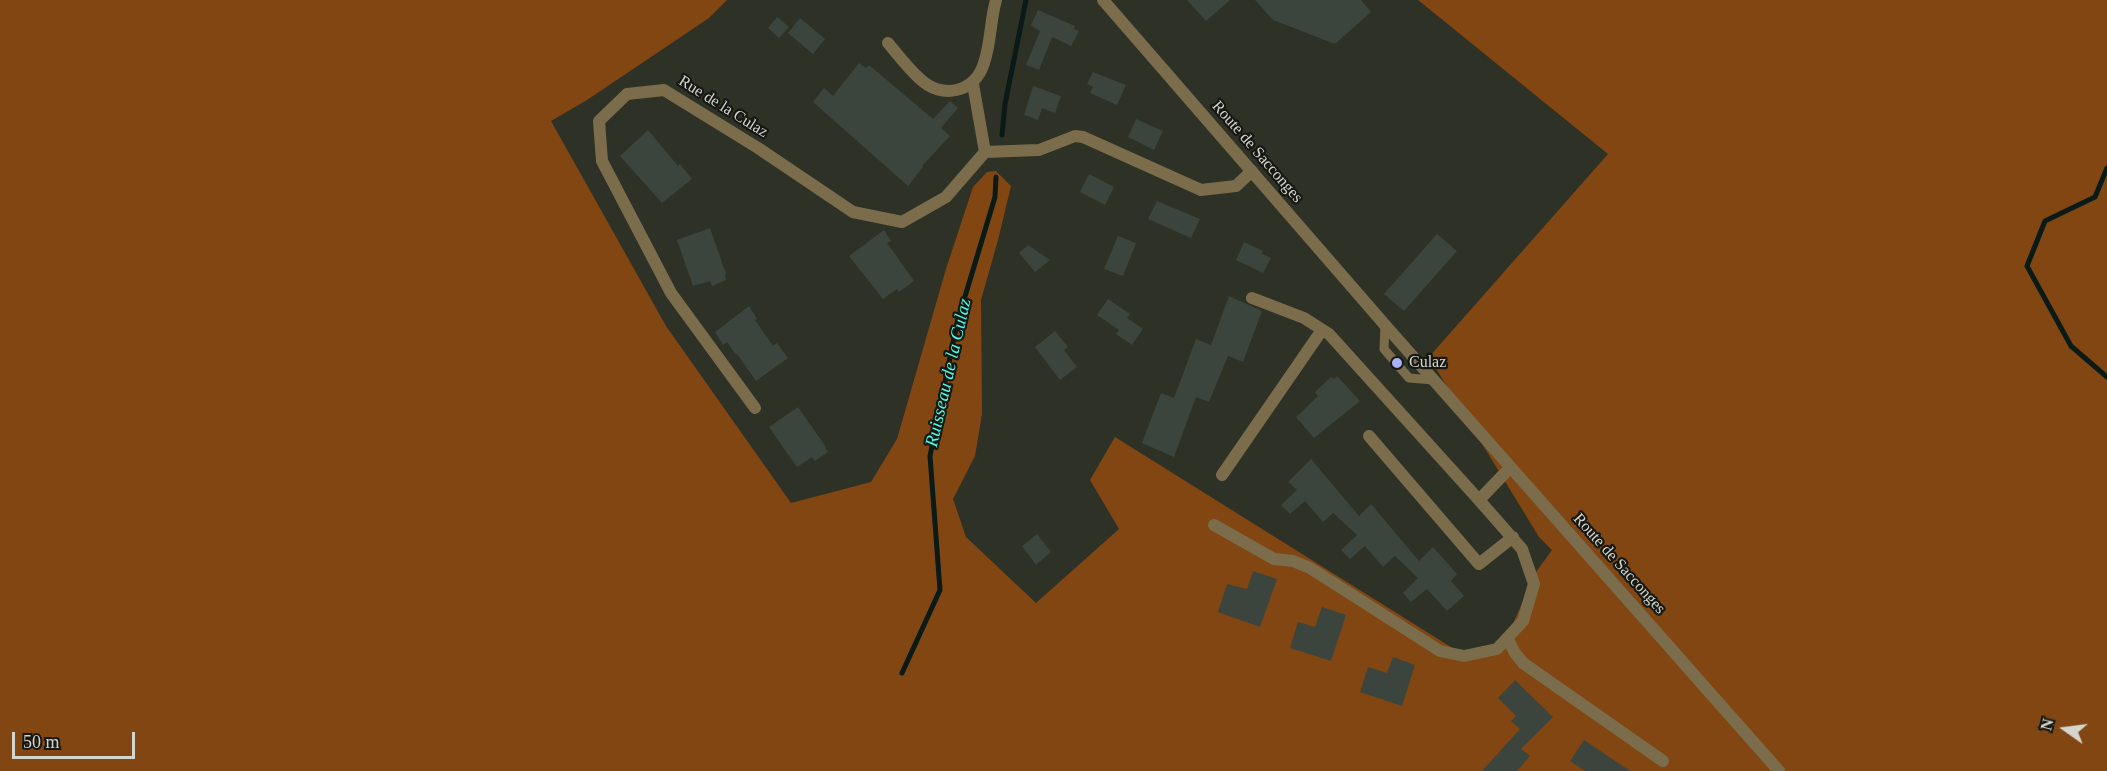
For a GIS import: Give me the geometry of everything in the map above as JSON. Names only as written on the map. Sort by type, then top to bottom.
[{"type":"street","points":[[888,44],[920,80],[931,87],[952,92],[963,89],[973,84],[984,65],[996,0]]},
{"type":"street","name":"Route de Sacconges","points":[[1103,0],[1433,380],[1779,771]]},
{"type":"street","points":[[973,84],[985,152],[1039,150],[1075,136],[1083,137],[1201,190],[1236,186],[1252,171]]},
{"type":"street","name":"Rue de la Culaz","points":[[754,408],[671,293],[602,161],[599,121],[627,94],[664,90],[758,148],[853,212],[902,222],[946,197],[985,152]]},
{"type":"street","points":[[1214,525],[1274,559],[1293,561],[1310,568],[1440,651],[1464,656],[1497,649],[1523,621],[1534,584],[1522,549],[1513,537],[1329,334],[1304,318],[1252,298]]},
{"type":"street","points":[[1222,475],[1322,330]]},
{"type":"street","points":[[1369,436],[1479,564],[1513,537]]},
{"type":"street","points":[[1479,500],[1504,473]]},
{"type":"street","points":[[1507,638],[1523,663],[1663,761]]},
{"type":"shaded area","points":[[0,0],[727,0],[709,18],[587,100],[551,121],[666,326],[791,503],[871,482],[897,439],[946,269],[973,187],[987,172],[996,171],[1011,186],[981,300],[982,414],[975,456],[953,499],[966,537],[1036,603],[1119,529],[1090,480],[1115,437],[1470,659],[1508,635],[1536,572],[1552,550],[1539,537],[1429,357],[1608,154],[1418,0],[2107,0],[2107,771],[0,771]]},
{"type":"building","points":[[1187,0],[1230,0],[1206,21]]},
{"type":"building","points":[[1255,0],[1361,0],[1371,12],[1335,44],[1273,20]]},
{"type":"building","points":[[1038,10],[1075,26],[1074,29],[1079,31],[1071,46],[1052,37],[1039,70],[1026,65],[1040,31],[1031,25]]},
{"type":"building","points":[[777,17],[789,27],[779,38],[768,28]]},
{"type":"building","points":[[800,18],[825,39],[813,54],[788,33]]},
{"type":"building","points":[[859,63],[866,68],[869,65],[933,119],[950,101],[958,108],[941,128],[950,136],[922,166],[908,186],[813,102],[824,88],[833,96]]},
{"type":"building","points":[[1093,72],[1126,85],[1117,105],[1090,93],[1093,87],[1087,84]]},
{"type":"building","points":[[1033,86],[1061,96],[1055,113],[1042,108],[1038,120],[1024,115]]},
{"type":"building","points":[[1136,119],[1163,131],[1154,150],[1128,137]]},
{"type":"building","points":[[648,130],[692,179],[662,203],[620,156]]},
{"type":"building","points":[[1089,174],[1114,187],[1105,205],[1080,192]]},
{"type":"building","points":[[1157,201],[1200,219],[1191,238],[1148,219]]},
{"type":"building","points":[[710,228],[726,280],[712,286],[710,281],[693,286],[677,240]]},
{"type":"building","points":[[884,230],[891,241],[887,243],[914,281],[899,292],[897,289],[883,299],[849,256]]},
{"type":"building","points":[[1437,234],[1457,251],[1404,311],[1384,294]]},
{"type":"building","points":[[1118,236],[1136,243],[1123,276],[1104,269]]},
{"type":"building","points":[[1244,242],[1263,251],[1262,254],[1271,258],[1263,273],[1236,260]]},
{"type":"building","points":[[1028,245],[1050,260],[1035,272],[1019,253]]},
{"type":"building","points":[[1229,296],[1262,311],[1243,362],[1228,356],[1209,402],[1196,397],[1174,457],[1142,443],[1161,393],[1174,398],[1196,339],[1211,345]]},
{"type":"building","points":[[1108,299],[1130,314],[1127,318],[1143,329],[1132,345],[1116,334],[1119,330],[1097,315]]},
{"type":"building","points":[[749,306],[757,319],[755,320],[773,346],[777,343],[788,358],[756,381],[727,342],[723,345],[715,332]]},
{"type":"building","points":[[1055,331],[1068,347],[1064,350],[1077,367],[1060,380],[1035,347]]},
{"type":"building","points":[[1337,376],[1360,401],[1314,438],[1296,417],[1318,396],[1315,392],[1331,377],[1334,379]]},
{"type":"building","points":[[798,407],[828,452],[815,461],[812,457],[797,467],[769,427]]},
{"type":"building","points":[[1311,459],[1359,516],[1371,504],[1419,561],[1433,547],[1457,574],[1451,581],[1464,596],[1447,611],[1427,589],[1411,602],[1403,593],[1418,578],[1395,556],[1383,567],[1365,546],[1350,559],[1341,550],[1357,535],[1333,513],[1323,522],[1305,501],[1290,514],[1281,505],[1297,490],[1288,482]]},
{"type":"building","points":[[1037,534],[1051,552],[1036,565],[1022,546]]},
{"type":"building","points":[[1253,571],[1277,579],[1260,627],[1218,612],[1227,584],[1247,589]]},
{"type":"building","points":[[1322,607],[1346,615],[1331,661],[1290,648],[1298,622],[1315,627]]},
{"type":"building","points":[[1393,657],[1415,665],[1402,706],[1360,692],[1368,667],[1387,673]]},
{"type":"building","points":[[1515,680],[1553,717],[1521,749],[1530,756],[1517,771],[1482,771],[1520,729],[1511,721],[1516,716],[1498,698]]},
{"type":"building","points":[[1584,740],[1630,771],[1585,771],[1570,761]]},
{"type":"waterway","name":"Ruisseau de la Culaz","points":[[1002,135],[1005,104],[1026,0]]},
{"type":"waterway","points":[[2107,168],[2095,197],[2045,221],[2027,266],[2071,346],[2107,377]]},
{"type":"waterway","name":"Ruisseau de la Culaz","points":[[902,673],[940,590],[930,456],[957,323],[995,197],[996,177]]},
{"type":"place","name":"Culaz","points":[[1397,363]]}]
